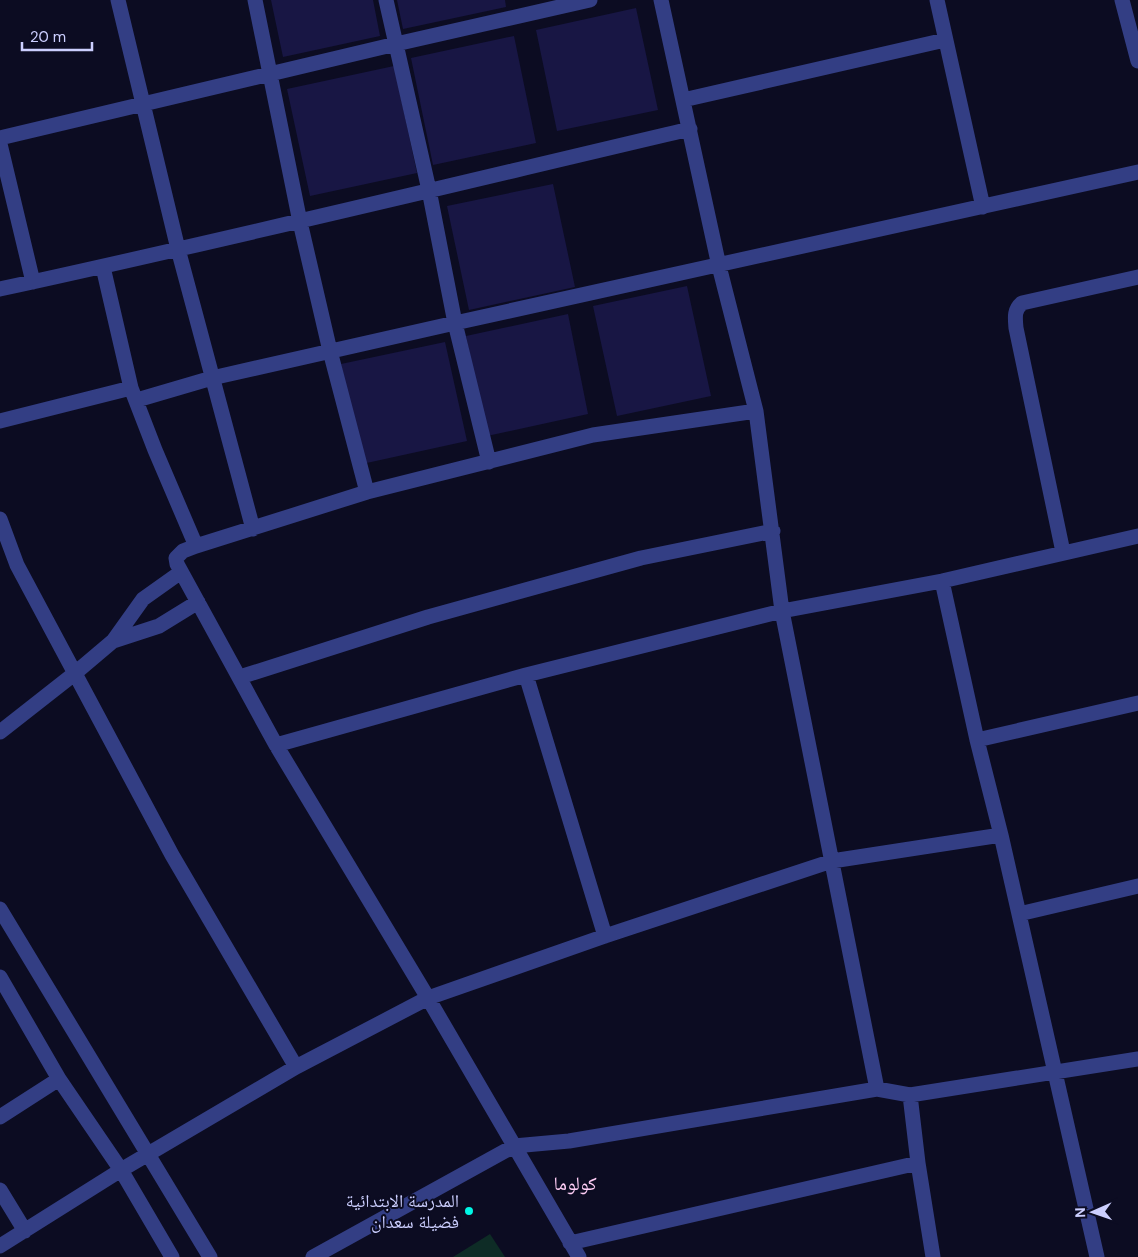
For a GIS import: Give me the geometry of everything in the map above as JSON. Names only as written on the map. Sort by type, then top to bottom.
[{"type":"street","points":[[118,0],[178,249],[253,529]]},
{"type":"street","points":[[255,0],[300,222],[330,351],[367,492]]},
{"type":"street","points":[[386,0],[429,190],[455,323],[489,462]]},
{"type":"street","points":[[0,138],[271,73],[590,0]]},
{"type":"street","points":[[660,0],[719,266],[756,411],[773,530],[782,611],[877,1089]]},
{"type":"street","points":[[936,0],[983,207]]},
{"type":"street","points":[[1122,0],[1138,61]]},
{"type":"street","points":[[683,100],[945,40]]},
{"type":"street","points":[[0,289],[300,222],[429,190],[690,130]]},
{"type":"street","points":[[0,144],[33,282]]},
{"type":"street","points":[[0,421],[212,378],[1138,172]]},
{"type":"street","points":[[103,267],[134,394],[155,450],[196,546]]},
{"type":"street","points":[[1063,552],[1014,316],[1017,308],[1022,303],[1138,277]]},
{"type":"street","points":[[579,1257],[428,998],[276,745],[181,572],[176,558],[183,552],[196,546],[367,492],[593,436],[756,411]]},
{"type":"street","points":[[0,519],[17,565],[74,674],[172,855],[296,1067]]},
{"type":"street","points":[[240,677],[428,617],[632,561],[773,530]]},
{"type":"street","points":[[276,745],[526,675],[782,611],[942,581],[1138,536]]},
{"type":"street","points":[[0,732],[113,641],[144,599],[181,572]]},
{"type":"street","points":[[942,581],[1097,1257]]},
{"type":"street","points":[[113,641],[159,626],[198,602]]},
{"type":"street","points":[[526,675],[605,936]]},
{"type":"street","points":[[977,740],[1138,703]]},
{"type":"street","points":[[0,1246],[121,1170],[296,1067],[428,998],[605,936],[832,861],[1001,835]]},
{"type":"street","points":[[1019,914],[1138,886]]},
{"type":"street","points":[[0,909],[210,1257]]},
{"type":"street","points":[[0,977],[59,1079],[121,1170],[172,1257]]},
{"type":"street","points":[[313,1257],[514,1146],[569,1142],[877,1089],[910,1095],[1138,1059]]},
{"type":"street","points":[[0,1117],[59,1079]]},
{"type":"street","points":[[910,1095],[918,1163],[934,1257]]},
{"type":"street","points":[[570,1244],[918,1163]]},
{"type":"street","points":[[0,1190],[25,1231]]},
{"type":"green space","points":[[490,1234],[505,1257],[453,1257]]},
{"type":"building","points":[[271,0],[373,0],[380,36],[283,57]]},
{"type":"building","points":[[397,0],[505,0],[506,7],[403,29]]},
{"type":"building","points":[[636,8],[658,110],[557,131],[536,30]]},
{"type":"building","points":[[514,36],[536,143],[433,165],[411,58]]},
{"type":"building","points":[[394,66],[417,173],[310,196],[287,89]]},
{"type":"building","points":[[553,184],[575,287],[469,310],[447,206]]},
{"type":"building","points":[[687,286],[711,396],[617,416],[593,306]]},
{"type":"building","points":[[568,314],[588,414],[487,436],[466,336]]},
{"type":"building","points":[[445,342],[467,441],[362,464],[341,364]]},
{"type":"place","name":"المدرسة الابتدائية فضيلة سعدان","points":[[469,1211]]},
{"type":"district","name":"كولوما","points":[[575,1183]]}]
